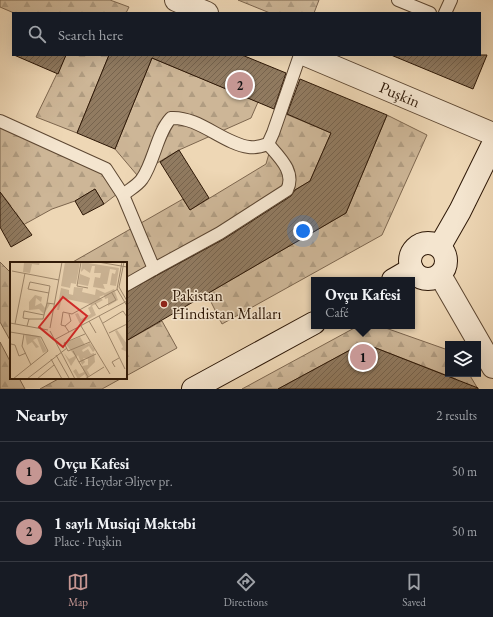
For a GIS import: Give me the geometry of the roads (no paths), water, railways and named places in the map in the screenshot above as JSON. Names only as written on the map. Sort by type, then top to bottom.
[{"type":"main road","points":[[176,0],[205,12]]},
{"type":"main road","name":"Puşkin","points":[[308,56],[493,134]]},
{"type":"main road","points":[[440,246],[493,144]]},
{"type":"main road","points":[[425,243],[440,246],[444,250],[447,260],[444,270],[435,278],[422,278],[417,275],[412,270],[410,261],[411,255],[416,247],[425,243]]},
{"type":"main road","points":[[399,277],[412,270]]},
{"type":"main road","points":[[440,275],[493,367]]},
{"type":"main road","points":[[193,389],[311,325]]},
{"type":"lane","points":[[398,0],[428,12]]},
{"type":"lane","points":[[445,12],[451,0]]},
{"type":"lane","points":[[268,144],[300,56]]},
{"type":"lane","points":[[123,195],[142,180],[165,124],[170,118],[178,117],[203,126],[239,144],[249,147],[257,147],[268,144]]},
{"type":"lane","points":[[0,121],[106,169],[123,195],[154,269]]},
{"type":"lane","points":[[127,284],[220,232],[287,190],[289,180],[286,165],[268,144]]},
{"type":"place","name":"1 saylı Musiqi Məktəbi","points":[[240,85]]},
{"type":"place","name":"Pakistan Hindistan Malları","points":[[164,304]]},
{"type":"place","name":"Ovçu Kafesi","points":[[363,357]]}]
